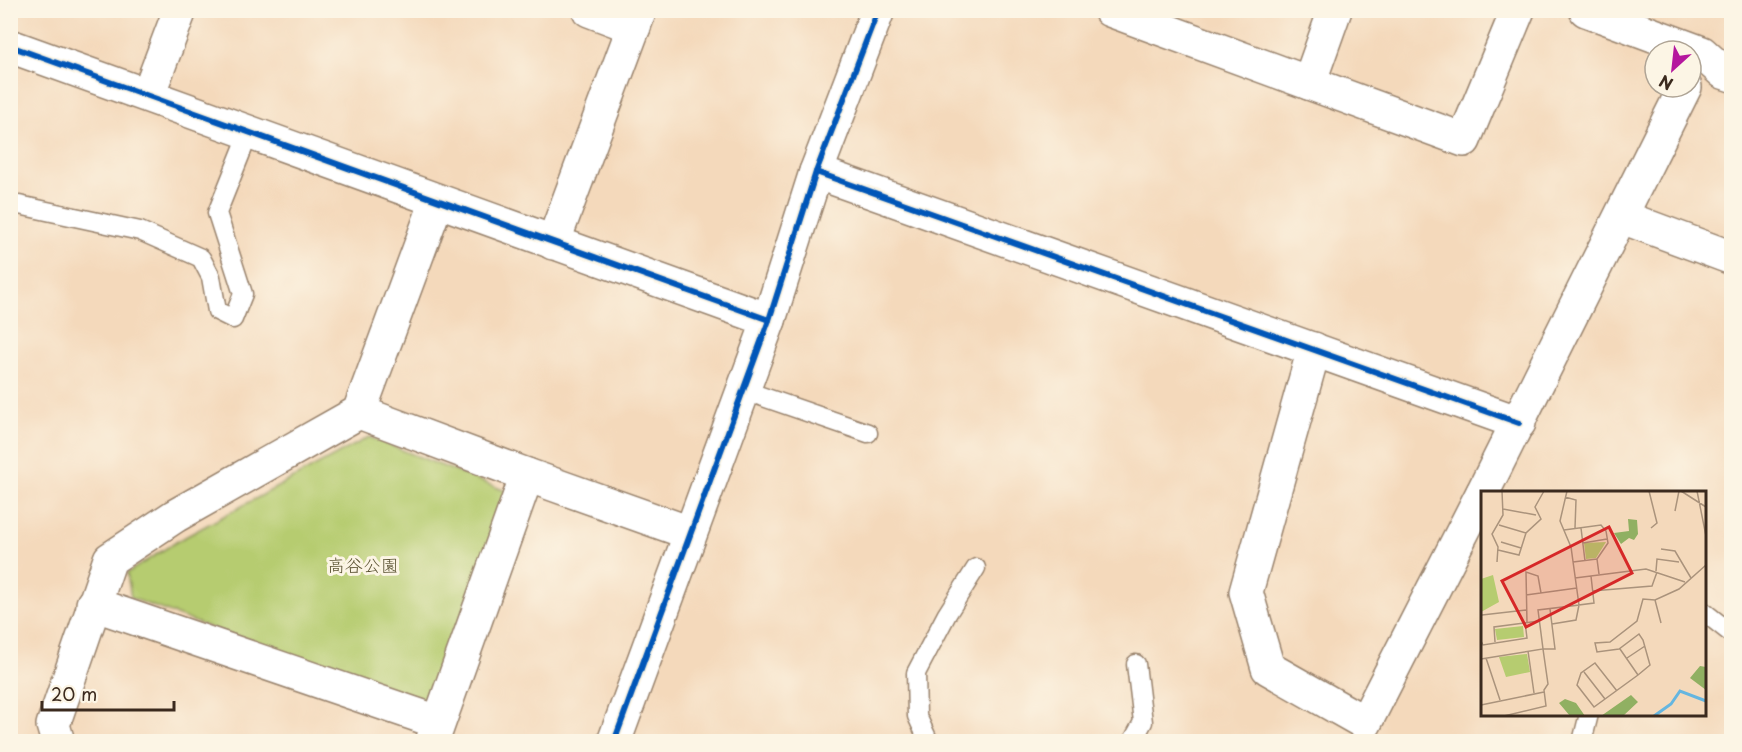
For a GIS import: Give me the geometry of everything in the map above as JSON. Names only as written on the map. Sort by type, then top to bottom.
[{"type":"street","points":[[148,95],[180,10]]},
{"type":"street","points":[[553,243],[637,19],[589,10]]},
{"type":"street","points":[[614,741],[769,320],[816,172],[878,10]]},
{"type":"street","points":[[1110,10],[1464,140],[1518,10]]},
{"type":"street","points":[[1309,83],[1335,10]]},
{"type":"street","points":[[1586,10],[1716,65]]},
{"type":"street","points":[[10,46],[769,320]]},
{"type":"street","points":[[1484,491],[1680,99]]},
{"type":"street","points":[[816,172],[1519,423]]},
{"type":"street","points":[[58,741],[53,725],[110,559],[174,516],[359,412],[437,201]]},
{"type":"street","points":[[1622,217],[1731,258]]},
{"type":"street","points":[[1314,349],[1246,592],[1268,668],[1365,723],[1481,497]]},
{"type":"street","points":[[359,412],[690,533]]},
{"type":"street","points":[[93,604],[435,732],[527,475]]},
{"type":"lane","points":[[10,208],[19,205],[140,231],[201,258],[211,277],[217,310],[233,319],[243,294],[217,213],[249,133]]},
{"type":"lane","points":[[743,390],[868,433]]},
{"type":"lane","points":[[929,741],[917,716],[916,673],[947,614],[976,568]]},
{"type":"lane","points":[[1706,614],[1731,634]]},
{"type":"lane","points":[[1132,741],[1143,722],[1136,664]]},
{"type":"lane","points":[[1582,741],[1588,716]]},
{"type":"green space","name":"高谷公園","points":[[369,437],[508,492],[427,709],[131,598],[127,573],[176,542]]},
{"type":"cycle path","points":[[614,742],[769,320],[816,172],[878,10]]},
{"type":"cycle path","points":[[10,46],[769,320]]},
{"type":"cycle path","points":[[816,172],[1519,423]]}]
